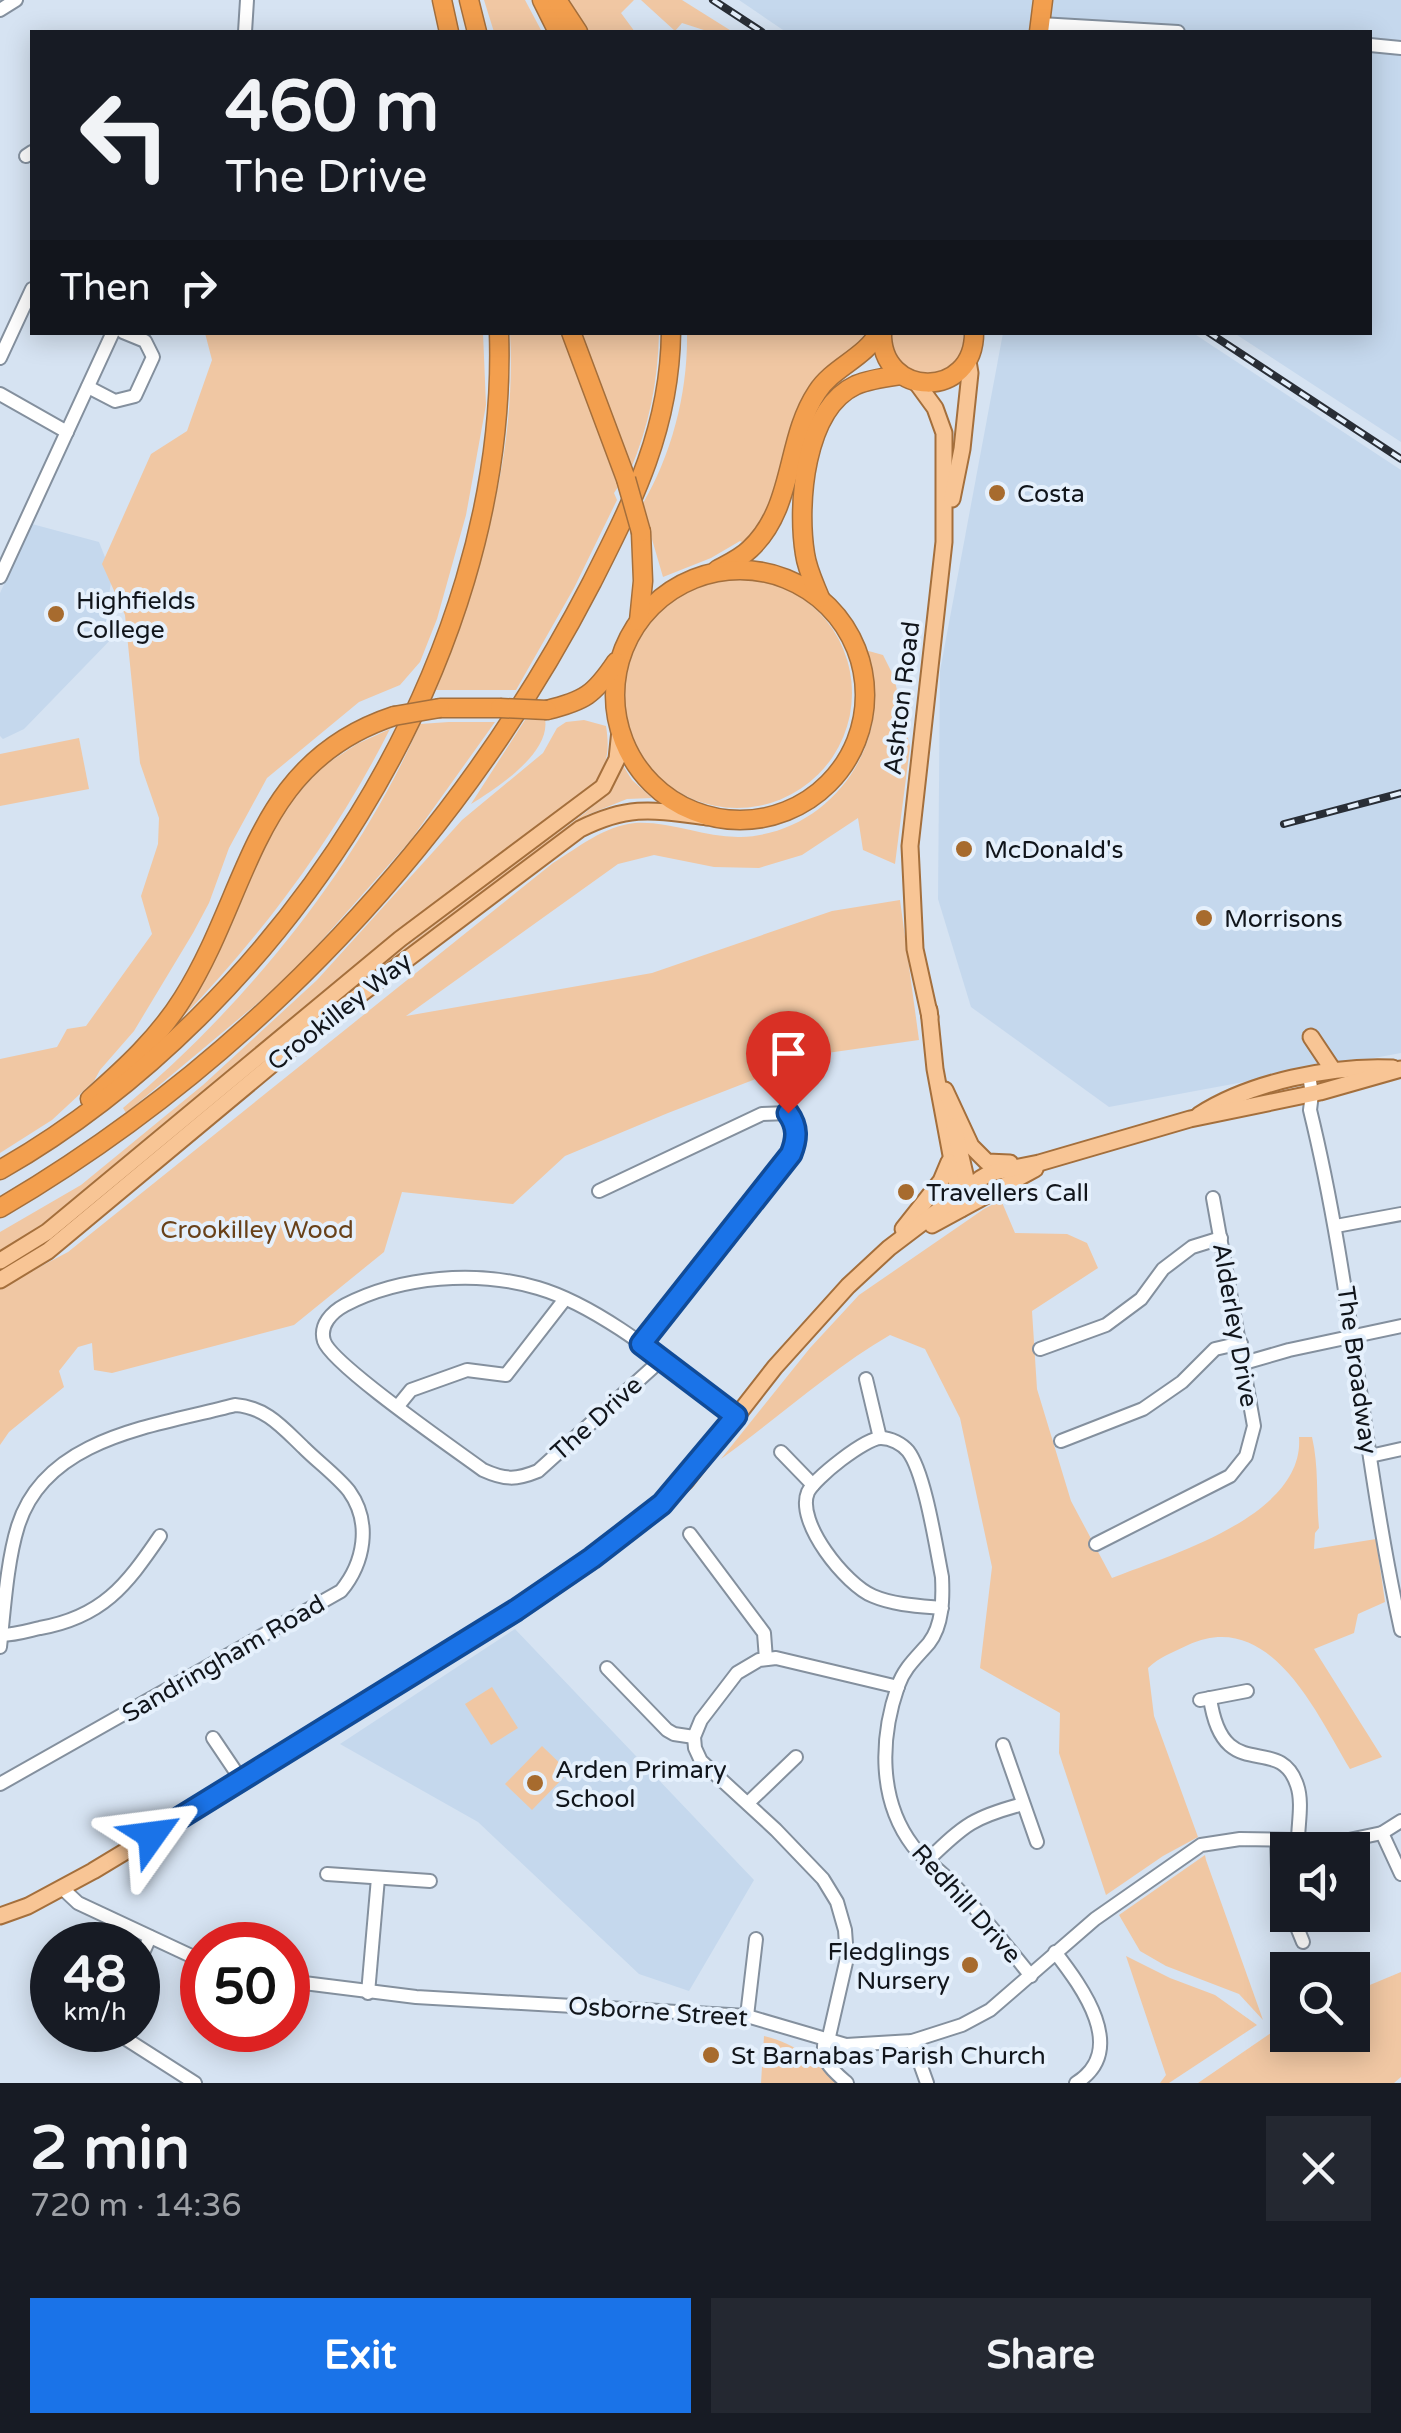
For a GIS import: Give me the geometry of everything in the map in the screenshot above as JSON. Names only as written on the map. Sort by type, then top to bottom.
[{"type":"highway","points":[[442,0],[449,30]]},
{"type":"highway","points":[[469,0],[476,30]]},
{"type":"highway","points":[[542,0],[557,30]]},
{"type":"highway","points":[[557,0],[577,30]]},
{"type":"highway","points":[[1040,28],[1043,0]]},
{"type":"highway","points":[[0,1170],[132,1080],[176,1041],[266,945],[342,840],[412,722],[468,578],[487,495],[498,412],[500,335]]},
{"type":"highway","points":[[572,335],[626,478],[641,532],[643,565],[638,622]]},
{"type":"highway","points":[[0,1208],[58,1174],[158,1102],[211,1058],[292,985],[406,864],[454,803],[508,726],[578,609],[616,536],[650,457],[664,411],[670,335]]},
{"type":"highway","points":[[68,1126],[80,1109],[158,1035],[184,997],[252,850],[295,778],[354,732],[394,716],[440,708],[546,710],[580,702],[600,686],[638,622],[654,604],[678,586],[717,570],[750,549],[771,521],[787,482],[808,407],[819,388],[879,335]]},
{"type":"highway","points":[[881,335],[884,352],[908,378]]},
{"type":"highway","points":[[820,599],[808,568],[802,524],[814,436],[838,398],[855,385],[908,378],[944,380],[956,374],[968,361],[973,335]]},
{"type":"highway","points":[[622,654],[615,702],[620,730],[631,756],[652,783],[671,798],[707,817],[746,821],[767,818],[817,793],[847,760],[865,707],[865,684],[853,640],[836,614],[790,580],[770,573],[717,570]]},
{"type":"main road","name":"Ashton Road","points":[[964,1199],[950,1161],[935,1068],[924,936],[910,846],[945,527],[962,449],[968,361]]},
{"type":"main road","name":"Ashton Road","points":[[908,378],[935,408],[944,433],[945,527]]},
{"type":"main road","name":"Crookilley Way","points":[[0,1262],[47,1232],[109,1183],[400,939],[603,787],[616,759],[620,730]]},
{"type":"main road","name":"Crookilley Way","points":[[0,1280],[48,1251],[317,1027],[580,829],[602,818],[640,808],[707,817]]},
{"type":"main road","points":[[1311,1037],[1333,1070]]},
{"type":"main road","name":"Ashton Road","points":[[935,1068],[971,1146],[987,1162],[1046,1161]]},
{"type":"main road","points":[[1196,1118],[1232,1097],[1302,1077],[1333,1070],[1401,1069]]},
{"type":"main road","points":[[889,1248],[964,1199],[990,1173],[1196,1118],[1307,1100],[1401,1069]]},
{"type":"main road","name":"Ashton Road","points":[[948,1097],[964,1199]]},
{"type":"main road","points":[[0,1916],[62,1888],[242,1781],[538,1595],[648,1516],[686,1480],[818,1317],[889,1248],[941,1181],[950,1161]]},
{"type":"street","points":[[0,10],[16,0]]},
{"type":"street","points":[[245,30],[248,0]]},
{"type":"street","points":[[1040,28],[1090,30]]},
{"type":"street","points":[[1372,45],[1401,48]]},
{"type":"street","points":[[0,358],[30,293]]},
{"type":"street","points":[[0,576],[112,335]]},
{"type":"street","points":[[88,387],[115,401],[136,396],[153,357],[145,340],[131,335]]},
{"type":"street","points":[[0,394],[67,432]]},
{"type":"street","name":"The Broadway","points":[[1302,1077],[1336,1226],[1401,1630]]},
{"type":"street","points":[[599,1191],[762,1114],[788,1113],[795,1122],[796,1140],[791,1154],[641,1344]]},
{"type":"street","name":"Alderley Drive","points":[[1096,1544],[1230,1476],[1246,1456],[1254,1426],[1214,1198]]},
{"type":"street","points":[[1336,1226],[1401,1214]]},
{"type":"street","points":[[1040,1349],[1106,1324],[1141,1298],[1162,1269],[1192,1246],[1221,1238]]},
{"type":"street","name":"The Drive","points":[[565,1299],[508,1282],[410,1282],[364,1295],[333,1311],[322,1338],[359,1379],[502,1479],[517,1480],[538,1471],[660,1360],[736,1416]]},
{"type":"street","points":[[398,1406],[411,1390],[467,1370],[506,1374],[565,1299],[641,1344],[660,1360]]},
{"type":"street","points":[[1244,1364],[1289,1350],[1401,1326]]},
{"type":"street","points":[[1061,1441],[1144,1409],[1182,1382],[1215,1349],[1240,1343]]},
{"type":"street","points":[[866,1379],[880,1438]]},
{"type":"street","name":"Sandringham Road","points":[[0,1784],[341,1591],[356,1573],[362,1553],[362,1526],[350,1493],[270,1415],[250,1406],[234,1405],[92,1444],[45,1478],[32,1494],[18,1527],[1,1636]]},
{"type":"street","points":[[880,1438],[900,1444],[916,1464],[942,1577],[942,1608],[890,1600],[862,1590],[812,1531],[806,1516],[806,1501],[813,1485],[864,1444],[880,1438]]},
{"type":"street","points":[[1370,1456],[1401,1450]]},
{"type":"street","points":[[780,1452],[813,1485]]},
{"type":"street","points":[[690,1534],[764,1632],[766,1658]]},
{"type":"street","points":[[0,1648],[1,1636],[59,1625],[99,1607],[131,1579],[160,1536]]},
{"type":"street","name":"Redhill Drive","points":[[942,1608],[932,1640],[906,1669],[898,1687],[883,1758],[890,1800],[913,1846],[972,1904],[1031,1976]]},
{"type":"street","points":[[848,2083],[828,2064],[824,2054],[847,1958],[837,1902],[823,1879],[701,1761],[694,1737],[700,1720],[737,1673],[766,1658],[898,1687]]},
{"type":"street","points":[[608,1668],[667,1730],[694,1737]]},
{"type":"street","points":[[1247,1692],[1205,1699],[1214,1726],[1229,1748],[1276,1760],[1292,1774],[1300,1795],[1298,1832]]},
{"type":"street","points":[[212,1738],[242,1781]]},
{"type":"street","points":[[1003,1745],[1036,1842]]},
{"type":"street","points":[[748,1804],[796,1757]]},
{"type":"street","points":[[928,1860],[983,1814],[1024,1804]]},
{"type":"street","points":[[1370,1836],[1401,1821]]},
{"type":"street","points":[[1382,1833],[1401,1874]]},
{"type":"street","name":"Osborne Street","points":[[310,1984],[368,1993],[747,2016],[827,2040],[868,2046],[912,2041],[977,2018],[1107,1910],[1201,1846],[1240,1839],[1270,1840]]},
{"type":"street","points":[[327,1874],[430,1881]]},
{"type":"street","points":[[368,1993],[378,1878]]},
{"type":"street","points":[[62,1888],[78,1903],[117,1922]]},
{"type":"street","points":[[1299,1932],[1303,1942]]},
{"type":"street","points":[[747,2016],[756,1939]]},
{"type":"street","points":[[1055,1952],[1078,1982],[1100,2034],[1098,2063],[1076,2083]]},
{"type":"street","points":[[912,2041],[927,2083]]},
{"type":"street","points":[[146,2052],[195,2083]]},
{"type":"shaded area","points":[[739,0],[1401,0],[1401,442],[1237,335],[1372,335],[1372,30],[783,30]]},
{"type":"shaded area","points":[[1003,335],[1196,335],[1401,470],[1401,1053],[1109,1107],[971,1007],[938,899],[940,671]]},
{"type":"shaded area","name":"Highfields College","points":[[32,524],[99,542],[112,575],[109,595],[117,633],[24,729],[3,739],[0,593]]},
{"type":"shaded area","name":"Arden Primary School","points":[[515,1629],[754,1880],[689,1991],[639,1974],[478,1822],[340,1744]]},
{"type":"green space","points":[[484,0],[525,0],[541,30],[493,30]]},
{"type":"green space","points":[[564,0],[634,0],[621,13],[634,30],[584,30]]},
{"type":"green space","points":[[641,0],[682,0],[730,30],[704,30],[682,23],[674,30]]},
{"type":"green space","points":[[206,335],[483,335],[486,405],[466,515],[437,619],[420,662],[400,685],[359,702],[267,778],[229,848],[209,903],[134,1031],[94,1081],[52,1120],[0,1153],[0,1059],[57,1047],[67,1029],[86,1026],[152,934],[141,896],[158,844],[159,818],[140,763],[125,615],[102,564],[151,454],[187,431],[212,360]]},
{"type":"green space","points":[[510,335],[563,335],[618,487],[614,493],[617,500],[574,588],[516,690],[436,690],[467,603],[492,515],[508,425]]},
{"type":"green space","points":[[580,335],[659,335],[651,403],[630,471]]},
{"type":"green space","points":[[687,335],[863,335],[809,386],[792,425],[768,508],[744,543],[740,541],[711,558],[663,577],[642,505],[670,444],[687,355]]},
{"type":"green space","points":[[889,335],[963,335],[957,359],[938,373],[914,373],[902,367],[891,348]]},
{"type":"green space","points":[[737,578],[781,587],[818,612],[843,649],[852,693],[843,737],[818,774],[781,799],[737,808],[693,799],[656,774],[631,737],[622,693],[631,649],[656,612],[693,587]]},
{"type":"green space","name":"Crookilley Wood","points":[[865,650],[883,655],[894,677],[910,747],[895,864],[863,850],[858,818],[802,855],[759,868],[714,867],[654,855],[618,864],[406,1016],[652,973],[832,911],[900,900],[919,1040],[820,1054],[668,1113],[565,1156],[513,1204],[402,1192],[384,1252],[294,1325],[112,1373],[94,1370],[92,1343],[78,1347],[59,1371],[64,1387],[9,1432],[0,1445],[0,1288],[68,1252],[553,863],[592,838],[635,823],[662,824],[728,837],[763,834],[804,819],[822,806],[852,773],[870,733],[874,702]]},
{"type":"green space","points":[[545,719],[545,732],[531,757],[471,804],[525,720]]},
{"type":"green space","points":[[584,720],[606,726],[606,757],[595,786],[344,978],[64,1211],[0,1253],[0,1232],[81,1185],[203,1085],[317,980],[462,820],[543,753],[557,728],[566,722]]},
{"type":"green space","points":[[495,722],[410,841],[290,976],[126,1113],[123,1108],[212,1026],[293,933],[364,831],[420,724]]},
{"type":"green space","points":[[390,729],[344,810],[292,888],[234,961],[171,1029],[279,815],[322,767],[357,744]]},
{"type":"green space","points":[[79,738],[89,789],[0,806],[0,754]]},
{"type":"green space","points":[[622,764],[632,780],[652,798],[627,799],[587,815],[349,995],[86,1213],[0,1271],[0,1267],[377,969],[585,813],[607,794]]},
{"type":"green space","points":[[1001,1200],[1015,1233],[1067,1234],[1087,1243],[1098,1268],[1032,1311],[1037,1389],[1071,1501],[1112,1578],[1198,1544],[1258,1510],[1280,1489],[1295,1465],[1299,1437],[1312,1437],[1314,1448],[1319,1528],[1314,1549],[1376,1539],[1385,1602],[1358,1614],[1354,1633],[1314,1649],[1382,1757],[1350,1769],[1287,1672],[1266,1653],[1243,1640],[1217,1637],[1167,1655],[1148,1668],[1154,1716],[1198,1837],[1106,1895],[1059,1753],[1060,1713],[980,1668],[992,1567],[960,1418],[925,1349],[890,1335],[721,1459],[810,1348],[859,1295]]},
{"type":"green space","points":[[492,1687],[518,1728],[491,1745],[465,1704]]},
{"type":"green space","points":[[542,1746],[569,1772],[532,1810],[505,1784]]},
{"type":"green space","points":[[1205,1855],[1263,2020],[1239,1994],[1166,1966],[1140,1951],[1119,1915]]},
{"type":"green space","points":[[1126,1956],[1215,1995],[1257,2025],[1169,2083],[1160,2083],[1166,2075]]},
{"type":"green space","points":[[1401,1972],[1401,2077],[1394,2083],[1198,2083],[1270,2034],[1270,2052],[1370,2052],[1370,1985]]},
{"type":"green space","points":[[764,2036],[796,2049],[843,2083],[761,2083]]},
{"type":"railway","points":[[713,0],[759,30]]},
{"type":"railway","points":[[1213,335],[1401,459]]},
{"type":"railway","points":[[1284,824],[1401,793]]},
{"type":"place","name":"Costa","points":[[997,493]]},
{"type":"place","name":"Highfields College","points":[[56,614]]},
{"type":"place","name":"McDonald's","points":[[964,849]]},
{"type":"place","name":"Morrisons","points":[[1204,918]]},
{"type":"place","name":"Travellers Call","points":[[906,1192]]},
{"type":"place","name":"Arden Primary School","points":[[535,1783]]},
{"type":"place","name":"Fledglings Nursery","points":[[970,1965]]},
{"type":"place","name":"St Barnabas Parish Church","points":[[711,2055]]},
{"type":"route","points":[[152,1835],[538,1595],[648,1516],[686,1480],[736,1416],[641,1344],[791,1154],[796,1140],[795,1122],[788,1113]]}]
